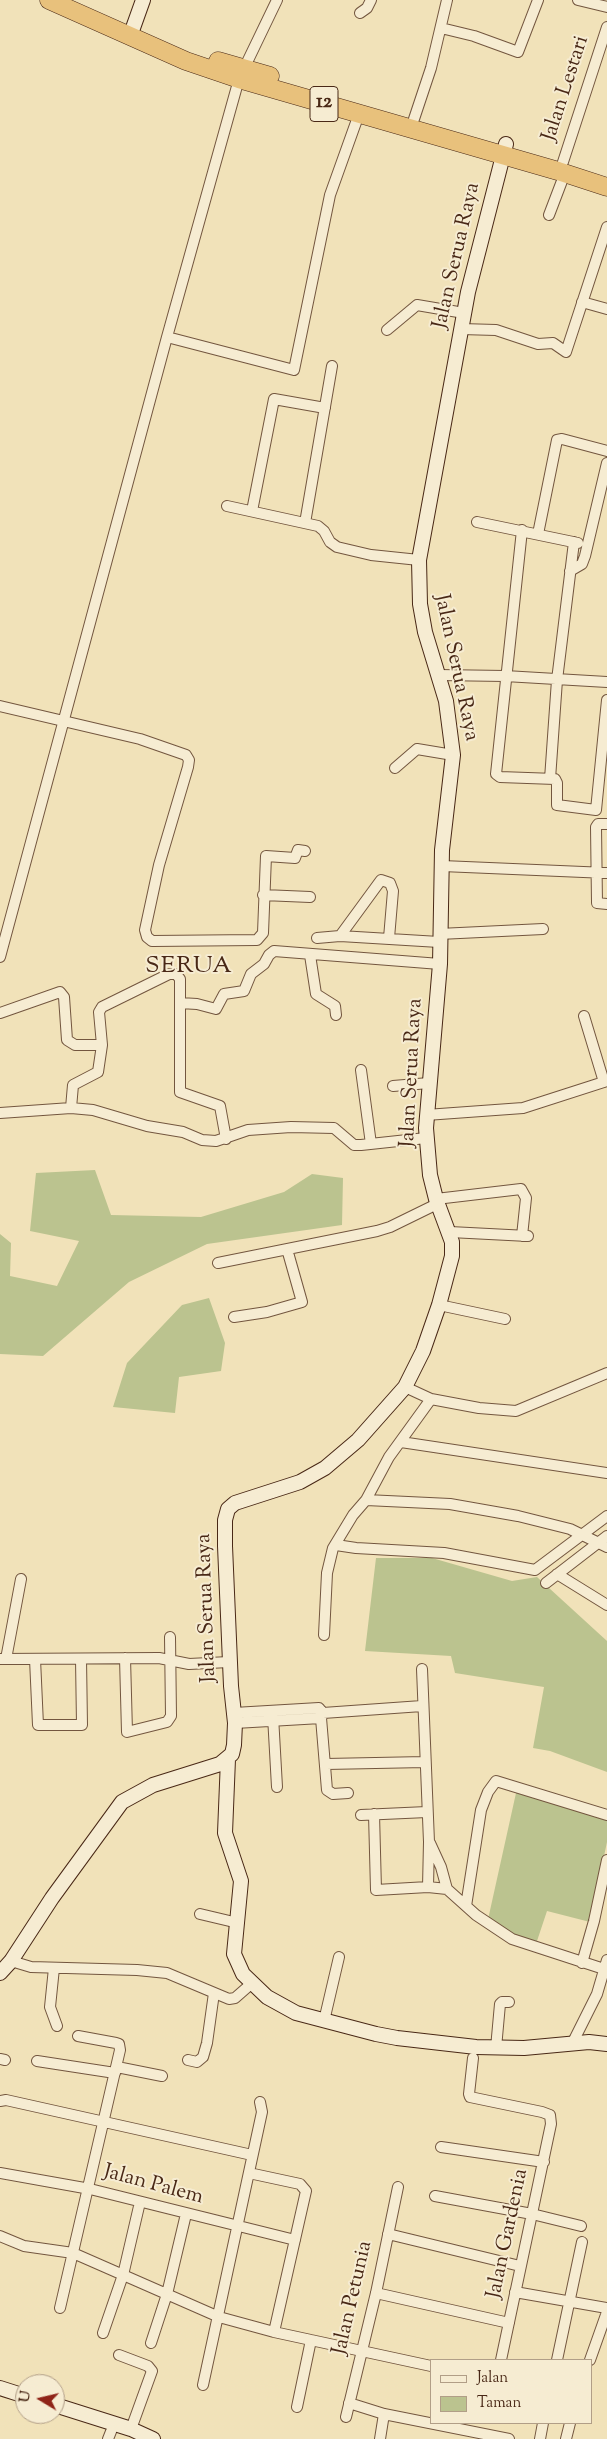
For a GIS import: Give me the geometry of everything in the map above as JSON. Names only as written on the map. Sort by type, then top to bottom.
[{"type":"highway","name":"12","points":[[49,0],[186,61],[242,73],[414,119],[504,150],[564,168],[607,187]]},
{"type":"highway","name":"12","points":[[72,0],[190,53],[359,114],[504,150]]},
{"type":"highway","name":"12","points":[[564,168],[607,175]]},
{"type":"main road","points":[[133,28],[143,0]]},
{"type":"main road","name":"Jalan Serua Raya","points":[[504,150],[464,312],[419,560],[420,604],[450,716],[453,755],[442,866],[439,938],[440,964],[426,1115],[426,1138],[430,1175],[437,1202],[450,1232],[452,1256],[439,1305],[422,1351],[405,1386],[358,1440],[325,1468],[300,1482],[235,1503],[228,1509],[225,1520],[225,1546],[230,1662],[235,1718],[234,1745],[228,1760],[224,1821],[225,1833],[241,1881],[234,1954],[239,1968],[251,1984],[279,2005],[324,2021],[397,2038],[454,2045],[524,2048],[572,2044],[607,2044]]},
{"type":"main road","points":[[0,1973],[11,1961],[52,1898],[122,1802],[152,1785],[228,1760]]},
{"type":"main road","points":[[0,2388],[15,2393]]},
{"type":"main road","points":[[65,2409],[114,2424],[153,2439]]},
{"type":"street","points":[[0,957],[65,722],[167,337],[242,73],[277,0]]},
{"type":"street","points":[[360,13],[367,8],[371,0]]},
{"type":"street","points":[[414,119],[431,68],[447,0]]},
{"type":"street","points":[[441,28],[480,37],[518,52],[538,0]]},
{"type":"street","points":[[578,0],[607,7]]},
{"type":"street","name":"Jalan Lestari","points":[[549,215],[606,31]]},
{"type":"street","points":[[167,337],[294,370],[330,195],[359,114]]},
{"type":"street","points":[[461,328],[496,330],[530,342],[553,343],[566,352],[607,227]]},
{"type":"street","points":[[582,302],[607,309]]},
{"type":"street","points":[[387,330],[417,305],[464,312]]},
{"type":"street","points":[[305,523],[332,366]]},
{"type":"street","points":[[252,511],[274,399],[324,408]]},
{"type":"street","points":[[538,534],[557,440],[607,451]]},
{"type":"street","points":[[570,571],[582,564],[589,545],[607,463]]},
{"type":"street","points":[[227,506],[322,528],[330,542],[337,547],[371,555],[419,560]]},
{"type":"street","points":[[477,522],[589,545]]},
{"type":"street","points":[[522,530],[496,774],[500,776],[556,780],[557,805],[596,810],[607,700]]},
{"type":"street","points":[[550,779],[557,680],[574,542]]},
{"type":"street","points":[[438,675],[505,676],[607,682]]},
{"type":"street","points":[[0,706],[140,739],[180,751],[186,755],[189,760],[152,896],[145,930],[147,937],[152,940],[257,940],[264,933],[266,856],[295,858],[298,850],[305,851]]},
{"type":"street","points":[[395,768],[417,749],[453,755]]},
{"type":"street","points":[[607,824],[596,826],[602,873],[597,903],[607,904]]},
{"type":"street","points":[[442,866],[602,873]]},
{"type":"street","points":[[340,936],[381,880],[390,883],[393,891],[389,938]]},
{"type":"street","points":[[264,895],[310,897]]},
{"type":"street","points":[[317,938],[340,936],[439,938],[543,929]]},
{"type":"street","points":[[261,937],[271,953]]},
{"type":"street","points":[[271,953],[440,964]]},
{"type":"street","points":[[180,1003],[198,1004],[216,1009],[224,994],[244,991],[251,974],[264,964],[271,953]]},
{"type":"street","points":[[310,955],[316,994],[334,1004],[336,1015]]},
{"type":"street","points":[[71,1108],[71,1088],[98,1072],[102,1045],[99,1012],[102,1007],[169,974],[176,974],[180,979],[180,1092],[220,1106],[226,1139]]},
{"type":"street","points":[[0,1013],[60,992],[64,997],[67,1040],[75,1045],[102,1045]]},
{"type":"street","points":[[426,1115],[523,1108],[606,1081],[604,1069],[584,1016]]},
{"type":"street","points":[[361,1070],[371,1144]]},
{"type":"street","points":[[393,1086],[429,1083]]},
{"type":"street","points":[[0,1113],[71,1108],[103,1112],[147,1126],[182,1132],[202,1140],[226,1139],[248,1130],[262,1128],[326,1127],[339,1131],[354,1145],[426,1138]]},
{"type":"street","points":[[218,1262],[377,1231],[390,1227],[437,1202],[521,1189],[526,1198],[525,1236],[450,1232]]},
{"type":"street","points":[[234,1317],[267,1312],[302,1302],[287,1249]]},
{"type":"street","points":[[439,1305],[505,1320]]},
{"type":"street","points":[[405,1386],[431,1399],[479,1408],[516,1411],[607,1373]]},
{"type":"street","points":[[324,1635],[330,1562],[335,1547],[353,1515],[366,1500],[389,1458],[431,1399]]},
{"type":"street","points":[[401,1442],[607,1473]]},
{"type":"street","points":[[366,1500],[469,1507],[518,1516],[596,1539]]},
{"type":"street","points":[[546,1583],[596,1539],[607,1516]]},
{"type":"street","points":[[335,1547],[444,1553],[531,1570],[596,1539]]},
{"type":"street","points":[[557,1574],[607,1605]]},
{"type":"street","points":[[21,1579],[5,1641],[3,1659],[159,1658],[189,1664],[230,1662]]},
{"type":"street","points":[[125,1658],[127,1732],[167,1722],[171,1716],[170,1637]]},
{"type":"street","points":[[35,1659],[38,1725],[82,1725],[81,1659]]},
{"type":"street","points":[[422,1669],[426,1812],[429,1842],[428,1887]]},
{"type":"street","points":[[235,1718],[322,1716],[422,1706]]},
{"type":"street","points":[[273,1716],[277,1787]]},
{"type":"street","points":[[322,1716],[328,1790],[333,1794],[348,1793]]},
{"type":"street","points":[[326,1764],[425,1762]]},
{"type":"street","points":[[466,1906],[482,1810],[488,1792],[496,1781],[607,1815]]},
{"type":"street","points":[[361,1815],[426,1812]]},
{"type":"street","points":[[374,1814],[376,1890],[428,1887],[447,1889]]},
{"type":"street","points":[[429,1842],[441,1867],[447,1889],[497,1931],[512,1939],[582,1963],[606,1965],[597,1994],[572,2044]]},
{"type":"street","points":[[582,1963],[594,1922],[607,1860]]},
{"type":"street","points":[[200,1914],[238,1923]]},
{"type":"street","points":[[324,2021],[339,1957]]},
{"type":"street","points":[[11,1961],[31,1967],[167,1973],[229,1999],[235,1998],[251,1984]]},
{"type":"street","points":[[54,1968],[50,2006],[57,2026]]},
{"type":"street","points":[[188,2060],[197,2062],[203,2057],[207,2043],[214,1993]]},
{"type":"street","points":[[496,2048],[500,2004],[502,2002],[509,2002]]},
{"type":"street","points":[[60,2308],[90,2189],[116,2070],[119,2044],[78,2036]]},
{"type":"street","name":"Jalan Gardenia","points":[[473,2058],[468,2094],[470,2096],[550,2115],[544,2162],[501,2359]]},
{"type":"street","points":[[37,2061],[162,2076]]},
{"type":"street","points":[[0,2101],[6,2100],[252,2155]]},
{"type":"street","points":[[203,2385],[262,2112],[260,2102]]},
{"type":"street","points":[[441,2147],[544,2162]]},
{"type":"street","name":"Jalan Palem","points":[[0,2174],[90,2189],[236,2227],[295,2240]]},
{"type":"street","points":[[249,2174],[300,2184],[306,2192],[274,2332]]},
{"type":"street","name":"Jalan Petunia","points":[[346,2418],[376,2293],[398,2187]]},
{"type":"street","points":[[435,2196],[532,2214],[581,2226]]},
{"type":"street","points":[[103,2333],[123,2275],[140,2202]]},
{"type":"street","points":[[151,2343],[167,2294],[186,2214]]},
{"type":"street","points":[[388,2234],[520,2266]]},
{"type":"street","points":[[0,2236],[24,2246],[73,2254],[219,2317],[274,2332],[430,2366]]},
{"type":"street","points":[[557,2359],[582,2242]]},
{"type":"street","points":[[515,2292],[569,2303],[607,2308]]},
{"type":"street","points":[[376,2293],[508,2323]]},
{"type":"street","points":[[590,2359],[607,2312]]},
{"type":"street","points":[[297,2407],[311,2340]]},
{"type":"street","points":[[119,2355],[148,2366],[152,2371],[131,2430]]},
{"type":"street","points":[[349,2403],[457,2434],[485,2434],[510,2439]]},
{"type":"street","points":[[380,2439],[384,2414]]},
{"type":"street","points":[[108,2439],[114,2424]]},
{"type":"street","points":[[485,2434],[487,2424]]},
{"type":"street","points":[[540,2439],[543,2424]]},
{"type":"street","points":[[566,2439],[570,2424]]},
{"type":"green space","points":[[95,1170],[111,1215],[201,1217],[284,1192],[312,1174],[343,1178],[342,1225],[207,1244],[129,1282],[43,1356],[0,1354],[0,1234],[11,1243],[10,1276],[57,1286],[79,1241],[30,1231],[36,1173]]},
{"type":"green space","points":[[209,1298],[225,1343],[221,1371],[179,1377],[175,1413],[113,1407],[127,1363],[182,1305]]},
{"type":"green space","points":[[376,1558],[432,1558],[512,1581],[537,1577],[607,1641],[607,1772],[550,1751],[533,1748],[544,1687],[455,1673],[451,1656],[365,1651]]},
{"type":"green space","points":[[518,1784],[607,1811],[607,1842],[590,1922],[547,1911],[535,1947],[487,1924]]},
{"type":"district","name":"SERUA","points":[[189,968]]}]
